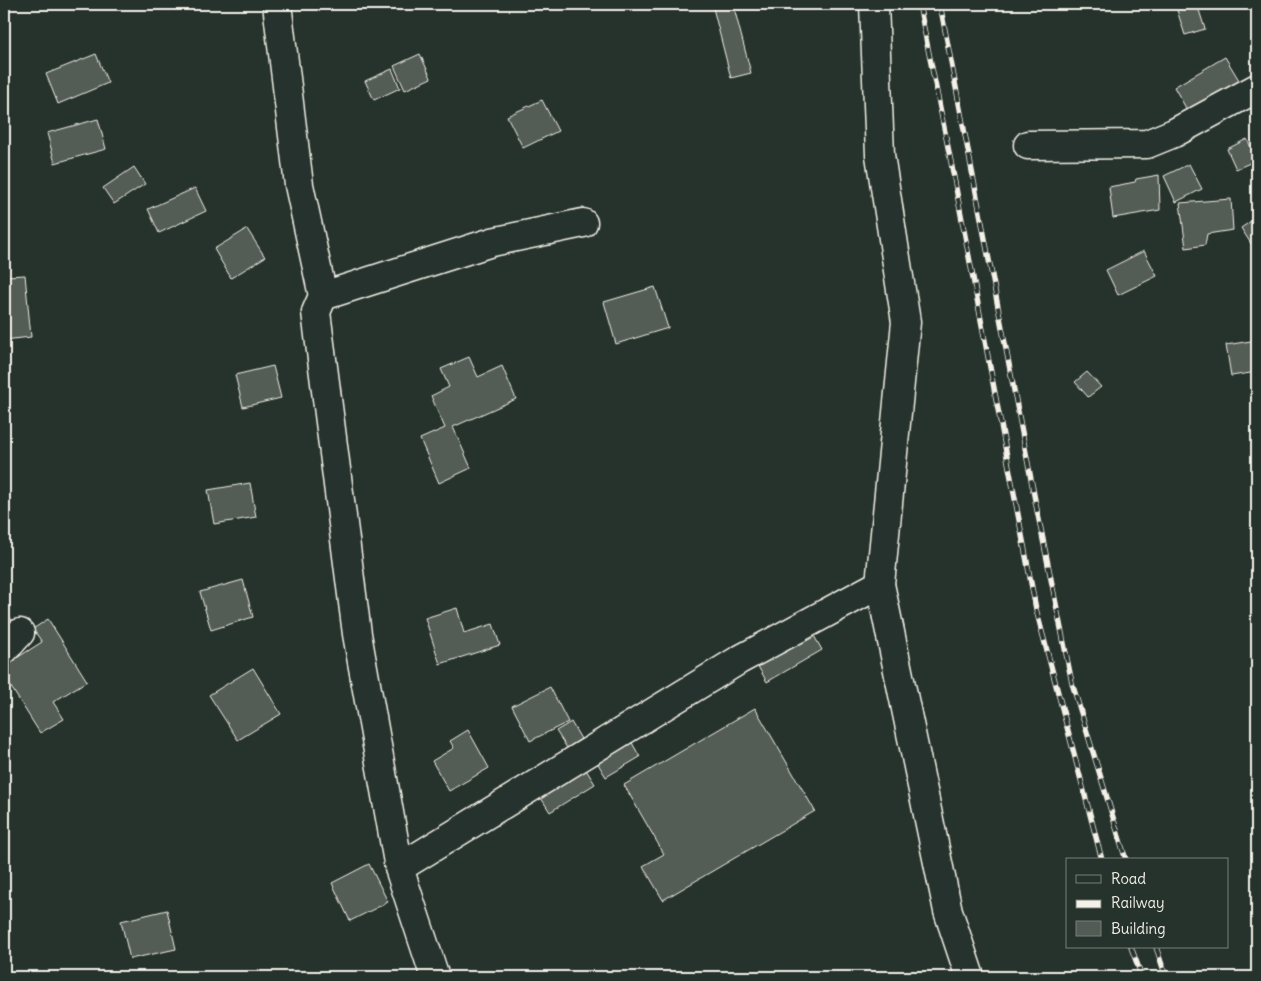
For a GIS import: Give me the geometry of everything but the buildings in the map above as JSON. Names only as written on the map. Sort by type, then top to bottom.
[{"type":"street","points":[[277,4],[298,185],[324,296],[316,312],[357,634],[399,868],[435,977]]},
{"type":"street","points":[[874,4],[880,155],[906,322],[880,584],[948,911],[970,977]]},
{"type":"street","points":[[1028,145],[1147,144],[1174,133],[1257,88]]},
{"type":"street","points":[[324,296],[492,242],[583,223]]},
{"type":"street","points":[[399,868],[739,660],[880,584]]},
{"type":"railway","points":[[919,4],[1036,609],[1101,858]]},
{"type":"railway","points":[[940,4],[1072,683],[1125,858]]},
{"type":"railway","points":[[1131,948],[1142,977]]},
{"type":"railway","points":[[1156,948],[1166,977]]}]
